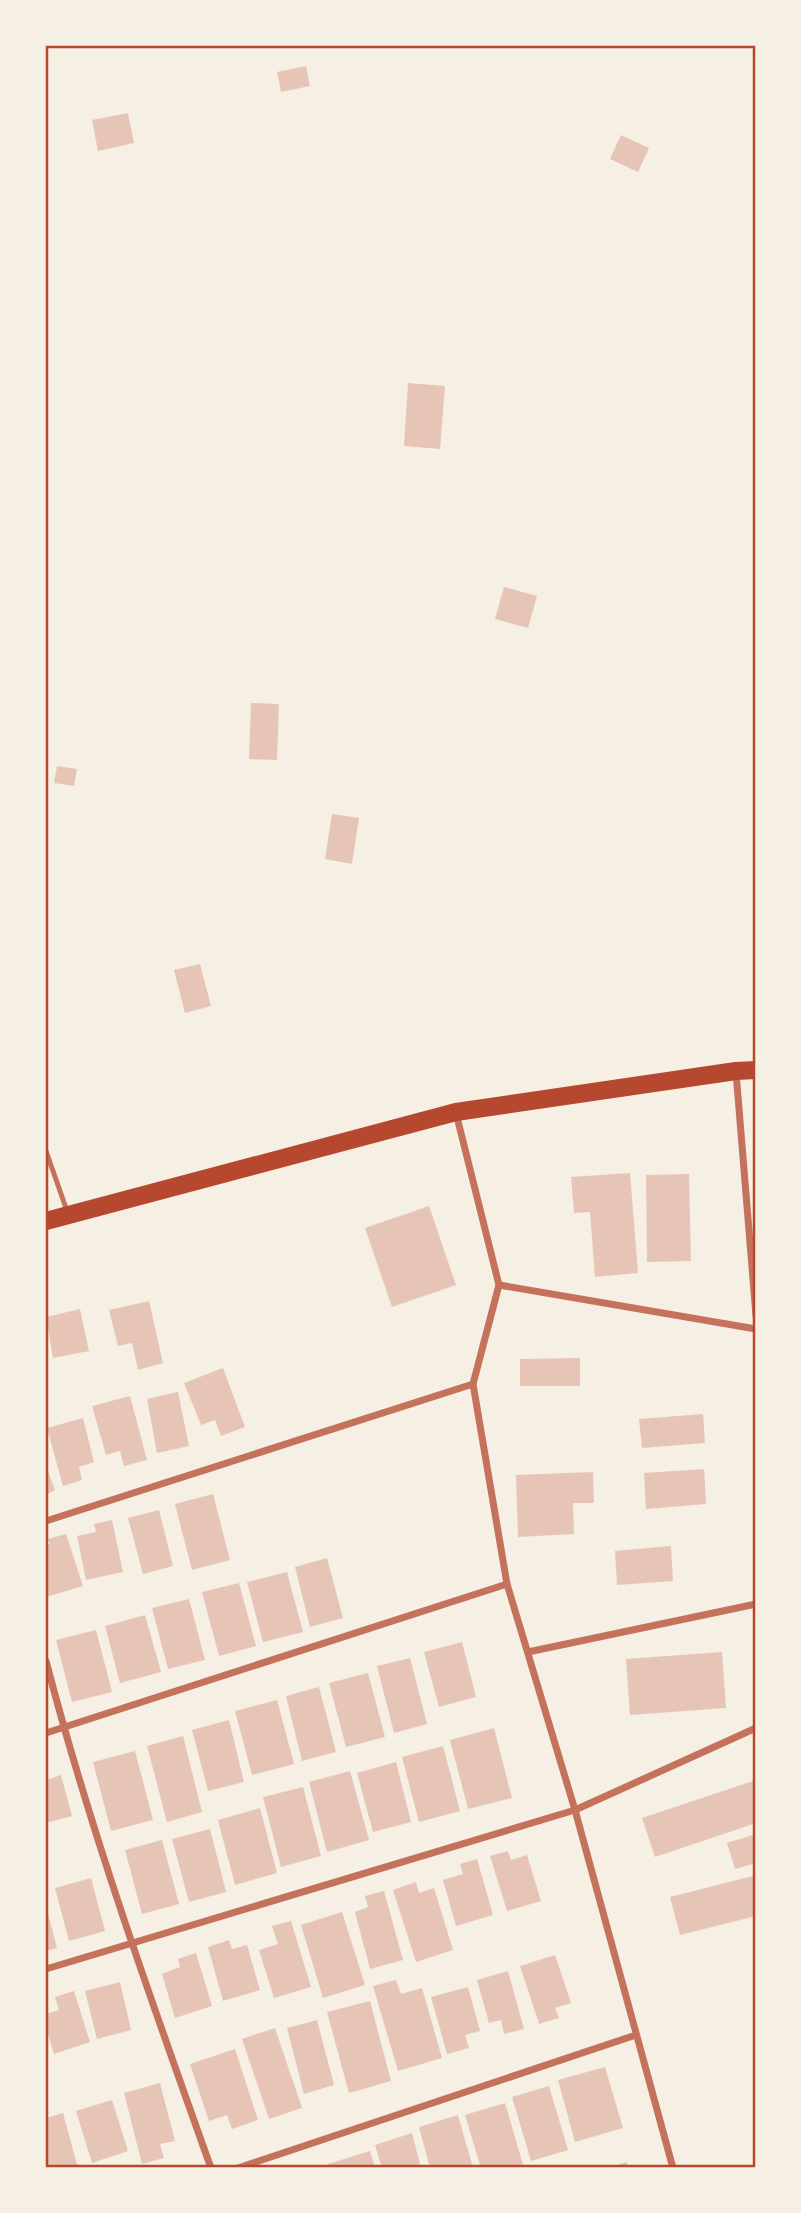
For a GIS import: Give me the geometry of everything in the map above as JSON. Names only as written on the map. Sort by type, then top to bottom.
[{"type":"main road","points":[[46,1221],[456,1112],[755,1070]]},
{"type":"street","points":[[736,1071],[755,1315]]},
{"type":"street","points":[[456,1112],[499,1285],[473,1384],[507,1584],[575,1810],[673,2168]]},
{"type":"street","points":[[499,1285],[755,1329]]},
{"type":"street","points":[[46,1521],[473,1384]]},
{"type":"street","points":[[46,1732],[507,1584]]},
{"type":"street","points":[[527,1652],[755,1604]]},
{"type":"street","points":[[46,1661],[63,1727],[132,1943],[211,2168]]},
{"type":"street","points":[[46,1969],[575,1810],[755,1728]]},
{"type":"street","points":[[238,2168],[636,2035]]},
{"type":"lane","points":[[46,1152],[68,1213]]},
{"type":"building","points":[[306,66],[310,86],[281,92],[277,72]]},
{"type":"building","points":[[128,113],[134,143],[98,151],[92,120]]},
{"type":"building","points":[[621,135],[649,148],[638,172],[610,159]]},
{"type":"building","points":[[408,383],[445,386],[440,449],[404,446]]},
{"type":"building","points":[[504,587],[537,596],[528,628],[495,619]]},
{"type":"building","points":[[251,703],[279,704],[277,760],[249,759]]},
{"type":"building","points":[[57,766],[77,769],[74,786],[54,783]]},
{"type":"building","points":[[332,814],[359,818],[352,864],[325,859]]},
{"type":"building","points":[[200,964],[211,1006],[185,1013],[174,970]]},
{"type":"building","points":[[630,1173],[638,1273],[595,1277],[590,1212],[574,1213],[571,1177]]},
{"type":"building","points":[[689,1174],[691,1261],[647,1262],[646,1175]]},
{"type":"building","points":[[429,1206],[456,1285],[392,1307],[365,1228]]},
{"type":"building","points":[[149,1301],[163,1363],[138,1370],[132,1343],[118,1346],[109,1310]]},
{"type":"building","points":[[80,1309],[89,1351],[53,1358],[46,1317]]},
{"type":"building","points":[[580,1358],[580,1386],[520,1386],[520,1359]]},
{"type":"building","points":[[223,1368],[245,1427],[221,1436],[215,1420],[201,1425],[184,1383]]},
{"type":"building","points":[[178,1392],[189,1446],[157,1453],[147,1399]]},
{"type":"building","points":[[130,1396],[147,1460],[124,1466],[120,1451],[106,1455],[92,1406]]},
{"type":"building","points":[[703,1414],[705,1443],[642,1448],[639,1419]]},
{"type":"building","points":[[83,1418],[94,1462],[79,1467],[82,1480],[63,1486],[47,1428]]},
{"type":"building","points":[[46,1466],[55,1490],[46,1495]]},
{"type":"building","points":[[704,1469],[706,1504],[646,1509],[644,1473]]},
{"type":"building","points":[[593,1472],[594,1503],[573,1503],[574,1534],[518,1537],[516,1475]]},
{"type":"building","points":[[213,1494],[230,1560],[192,1570],[175,1504]]},
{"type":"building","points":[[159,1510],[173,1566],[143,1574],[128,1518]]},
{"type":"building","points":[[112,1520],[123,1572],[86,1580],[77,1536],[96,1532],[94,1524]]},
{"type":"building","points":[[66,1534],[83,1586],[46,1597],[46,1545],[50,1544],[48,1539]]},
{"type":"building","points":[[671,1546],[673,1581],[617,1585],[615,1551]]},
{"type":"building","points":[[327,1558],[343,1618],[310,1627],[295,1567]]},
{"type":"building","points":[[287,1572],[303,1632],[263,1642],[247,1582]]},
{"type":"building","points":[[239,1583],[256,1646],[219,1656],[202,1592]]},
{"type":"building","points":[[189,1599],[205,1660],[168,1669],[152,1608]]},
{"type":"building","points":[[145,1615],[161,1672],[120,1683],[105,1626]]},
{"type":"building","points":[[96,1630],[112,1692],[72,1702],[56,1640]]},
{"type":"building","points":[[462,1642],[476,1697],[439,1707],[424,1652]]},
{"type":"building","points":[[722,1652],[726,1708],[630,1715],[626,1659]]},
{"type":"building","points":[[410,1658],[427,1724],[394,1733],[377,1666]]},
{"type":"building","points":[[368,1673],[385,1737],[346,1747],[329,1683]]},
{"type":"building","points":[[319,1687],[336,1752],[302,1761],[286,1696]]},
{"type":"building","points":[[277,1700],[294,1764],[252,1775],[235,1711]]},
{"type":"building","points":[[229,1720],[244,1782],[208,1791],[192,1730]]},
{"type":"building","points":[[494,1728],[512,1798],[468,1809],[450,1740]]},
{"type":"building","points":[[183,1736],[202,1812],[167,1822],[147,1746]]},
{"type":"building","points":[[443,1746],[460,1811],[419,1822],[402,1757]]},
{"type":"building","points":[[135,1751],[153,1820],[111,1831],[93,1762]]},
{"type":"building","points":[[396,1762],[411,1822],[373,1832],[357,1773]]},
{"type":"building","points":[[350,1771],[369,1840],[327,1852],[309,1782]]},
{"type":"building","points":[[61,1775],[72,1816],[46,1823],[46,1780]]},
{"type":"building","points":[[756,1780],[756,1823],[655,1857],[642,1818]]},
{"type":"building","points":[[303,1787],[321,1856],[281,1867],[263,1797]]},
{"type":"building","points":[[260,1808],[277,1873],[235,1885],[218,1820]]},
{"type":"building","points":[[210,1829],[226,1892],[189,1902],[172,1839]]},
{"type":"building","points":[[756,1834],[756,1863],[735,1869],[727,1843]]},
{"type":"building","points":[[162,1840],[179,1904],[142,1914],[125,1850]]},
{"type":"building","points":[[508,1851],[511,1860],[527,1855],[541,1901],[507,1911],[490,1856]]},
{"type":"building","points":[[477,1859],[493,1915],[456,1926],[443,1880],[463,1874],[460,1864]]},
{"type":"building","points":[[753,1876],[756,1887],[756,1916],[680,1935],[670,1897]]},
{"type":"building","points":[[91,1878],[105,1931],[69,1941],[55,1888]]},
{"type":"building","points":[[416,1882],[419,1893],[434,1888],[453,1950],[416,1962],[393,1890]]},
{"type":"building","points":[[384,1891],[403,1960],[370,1969],[355,1912],[368,1907],[365,1896]]},
{"type":"building","points":[[46,1906],[57,1948],[46,1951]]},
{"type":"building","points":[[342,1912],[365,1985],[323,1998],[301,1925]]},
{"type":"building","points":[[291,1921],[311,1987],[274,1998],[259,1950],[278,1944],[272,1926]]},
{"type":"building","points":[[229,1940],[232,1949],[247,1945],[260,1990],[223,2001],[208,1947]]},
{"type":"building","points":[[196,1953],[212,2006],[175,2018],[162,1974],[180,1967],[178,1959]]},
{"type":"building","points":[[555,1955],[571,2003],[555,2008],[559,2018],[539,2024],[520,1966]]},
{"type":"building","points":[[508,1971],[524,2029],[504,2034],[501,2020],[489,2023],[477,1980]]},
{"type":"building","points":[[396,1980],[401,1994],[422,1988],[442,2058],[398,2071],[373,1986]]},
{"type":"building","points":[[120,1982],[131,2030],[97,2039],[85,1991]]},
{"type":"building","points":[[468,1987],[480,2031],[465,2035],[469,2048],[447,2054],[431,1997]]},
{"type":"building","points":[[74,1991],[90,2042],[54,2054],[46,2027],[46,2014],[59,2010],[55,1997]]},
{"type":"building","points":[[370,2001],[391,2081],[349,2093],[327,2012]]},
{"type":"building","points":[[317,2020],[334,2085],[304,2094],[287,2028]]},
{"type":"building","points":[[275,2028],[302,2108],[269,2119],[242,2039]]},
{"type":"building","points":[[235,2049],[258,2120],[232,2129],[227,2115],[209,2121],[190,2064]]},
{"type":"building","points":[[605,2067],[623,2128],[575,2142],[558,2080]]},
{"type":"building","points":[[160,2083],[175,2141],[160,2144],[164,2158],[142,2164],[124,2093]]},
{"type":"building","points":[[549,2086],[568,2150],[531,2161],[512,2097]]},
{"type":"building","points":[[112,2100],[128,2151],[92,2163],[76,2111]]},
{"type":"building","points":[[505,2103],[524,2168],[481,2168],[465,2115]]},
{"type":"building","points":[[63,2113],[78,2168],[46,2168],[46,2118]]},
{"type":"building","points":[[458,2115],[473,2168],[430,2168],[419,2127]]},
{"type":"building","points":[[412,2133],[421,2168],[382,2168],[375,2145]]},
{"type":"building","points":[[370,2151],[375,2168],[329,2168],[328,2164]]},
{"type":"building","points":[[627,2162],[628,2168],[609,2168],[609,2167]]}]
